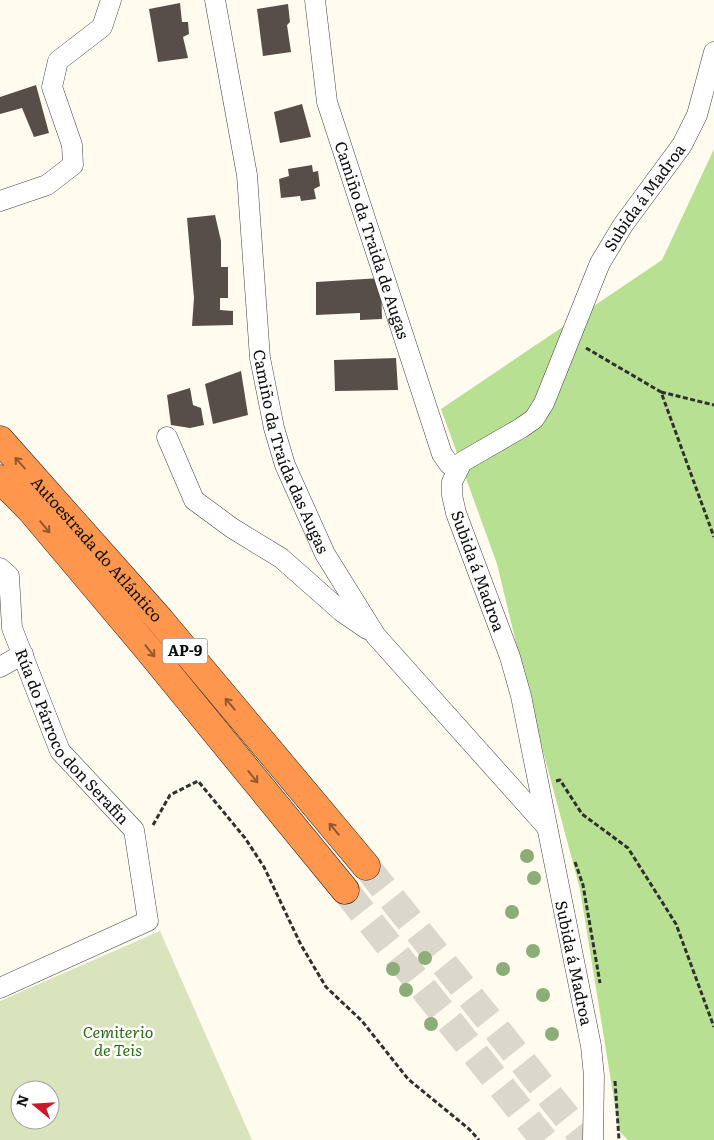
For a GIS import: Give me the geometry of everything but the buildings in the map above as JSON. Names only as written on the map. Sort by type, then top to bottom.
[{"type":"highway","name":"Autoestrada do Atlántico","points":[[0,440],[160,620],[366,866]]},
{"type":"highway","name":"Autoestrada do Atlántico","points":[[0,479],[30,509],[147,648],[345,890]]},
{"type":"street","points":[[0,201],[47,185],[74,165],[72,145],[52,87],[58,61],[102,27],[111,0]]},
{"type":"street","name":"Camiño da Traída das Augas","points":[[215,0],[247,174],[260,358],[278,446],[326,554],[376,636],[546,826]]},
{"type":"street","name":"Camiño da Traida de Augas","points":[[315,0],[326,102],[442,454],[456,470]]},
{"type":"street","name":"Subida á Madroa","points":[[593,1140],[594,1076],[591,1046],[546,826],[532,745],[510,657],[456,513],[452,482],[456,470],[472,454],[534,419],[544,403],[600,263],[623,225],[686,138],[703,98],[714,52]]},
{"type":"street","points":[[167,437],[194,500],[232,528],[281,558],[341,611],[376,636]]},
{"type":"street","name":"Rúa do Párroco don Serafín","points":[[0,568],[9,576],[12,628],[60,751],[134,830],[148,921],[0,988]]},
{"type":"street","name":"Rúa do Párroco don Serafín","points":[[0,667],[23,654]]},
{"type":"path","points":[[570,339],[661,392],[714,405]]},
{"type":"path","points":[[661,392],[714,538]]},
{"type":"path","points":[[560,780],[582,814],[628,848],[676,924],[714,1027]]},
{"type":"path","points":[[138,851],[170,795],[198,781],[245,838],[264,867],[301,944],[326,987],[362,1022],[408,1079],[469,1129],[479,1140]]},
{"type":"green space","points":[[714,149],[714,1140],[628,1140],[619,1131],[580,889],[536,725],[497,564],[441,409],[662,260]]},
{"type":"green space","name":"Cemiterio de Teis","points":[[160,931],[252,1140],[0,1140],[0,1001]]},
{"type":"tunnel","points":[[366,866],[585,1140]]},
{"type":"tunnel","points":[[345,890],[544,1140]]}]
